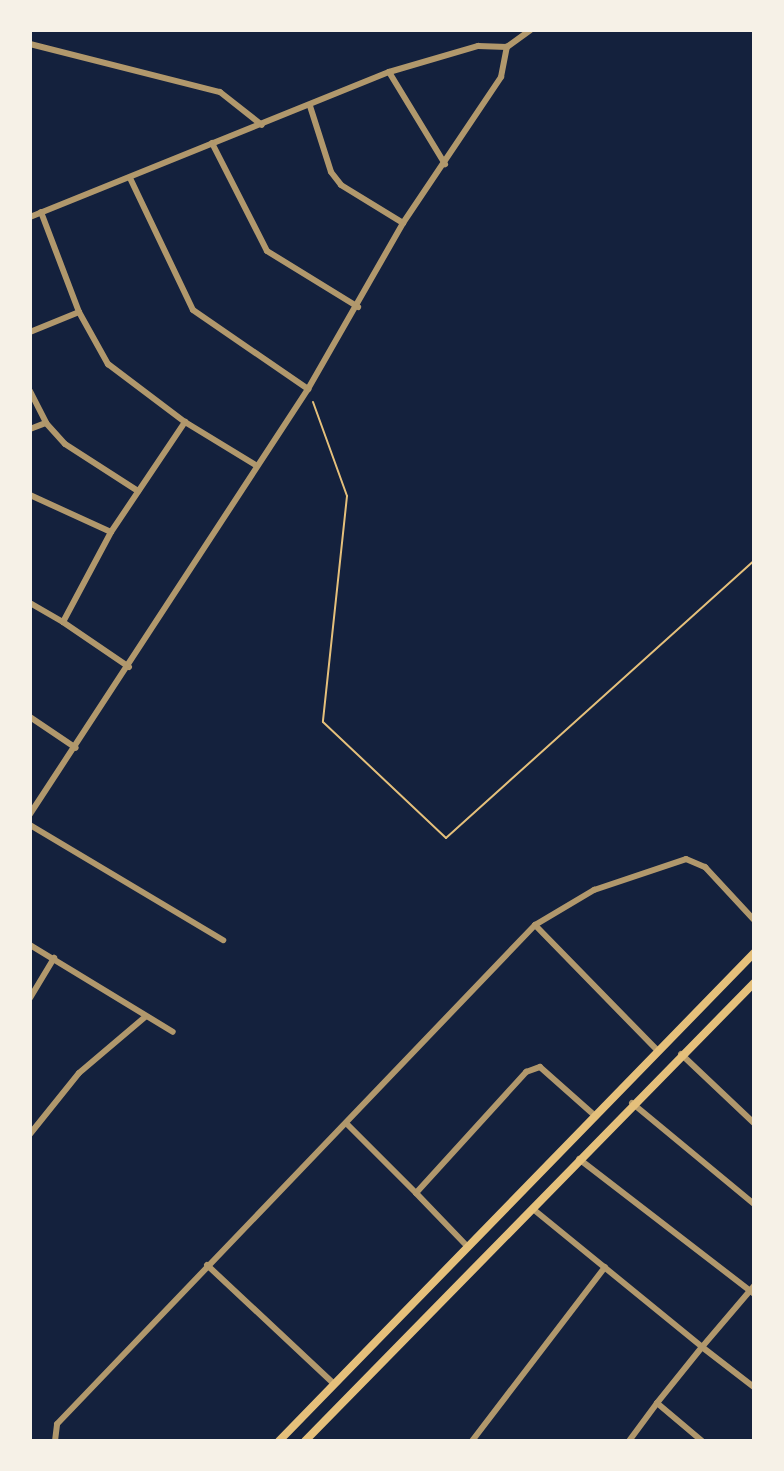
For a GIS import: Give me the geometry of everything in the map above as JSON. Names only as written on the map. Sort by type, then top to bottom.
[{"type":"main road","points":[[279,1441],[466,1245],[754,953]]},
{"type":"main road","points":[[305,1441],[533,1209],[632,1103],[754,983]]},
{"type":"street","points":[[30,217],[389,72],[478,46],[507,47],[530,30]]},
{"type":"street","points":[[30,44],[220,92],[262,125]]},
{"type":"street","points":[[30,814],[308,389],[358,307],[403,223],[501,77],[507,47]]},
{"type":"street","points":[[389,72],[445,164]]},
{"type":"street","points":[[310,106],[331,172],[341,185],[403,223]]},
{"type":"street","points":[[212,143],[267,251],[358,307]]},
{"type":"street","points":[[130,178],[193,310],[308,389]]},
{"type":"street","points":[[41,212],[79,312],[108,364],[185,422],[257,466]]},
{"type":"street","points":[[30,332],[79,312]]},
{"type":"street","points":[[30,391],[46,423],[65,444],[138,491]]},
{"type":"street","points":[[63,622],[111,532],[185,422]]},
{"type":"street","points":[[30,429],[46,423]]},
{"type":"street","points":[[30,495],[111,532]]},
{"type":"street","points":[[30,603],[129,667]]},
{"type":"street","points":[[30,717],[76,748]]},
{"type":"street","points":[[30,825],[223,940]]},
{"type":"street","points":[[55,1441],[57,1424],[535,925],[594,890],[686,859],[705,867],[754,920]]},
{"type":"street","points":[[535,925],[658,1051]]},
{"type":"street","points":[[30,945],[173,1032]]},
{"type":"street","points":[[30,998],[54,958]]},
{"type":"street","points":[[30,1134],[79,1073],[145,1017]]},
{"type":"street","points":[[681,1054],[754,1123]]},
{"type":"street","points":[[416,1193],[534,1067],[540,1067],[594,1115]]},
{"type":"street","points":[[632,1103],[754,1204]]},
{"type":"street","points":[[346,1123],[466,1245]]},
{"type":"street","points":[[579,1159],[753,1290],[702,1347],[629,1441]]},
{"type":"street","points":[[533,1209],[754,1387]]},
{"type":"street","points":[[207,1265],[333,1383]]},
{"type":"street","points":[[472,1441],[605,1267]]},
{"type":"street","points":[[657,1403],[702,1441]]},
{"type":"path","points":[[308,389],[347,496],[323,722],[446,838],[754,561]]}]
